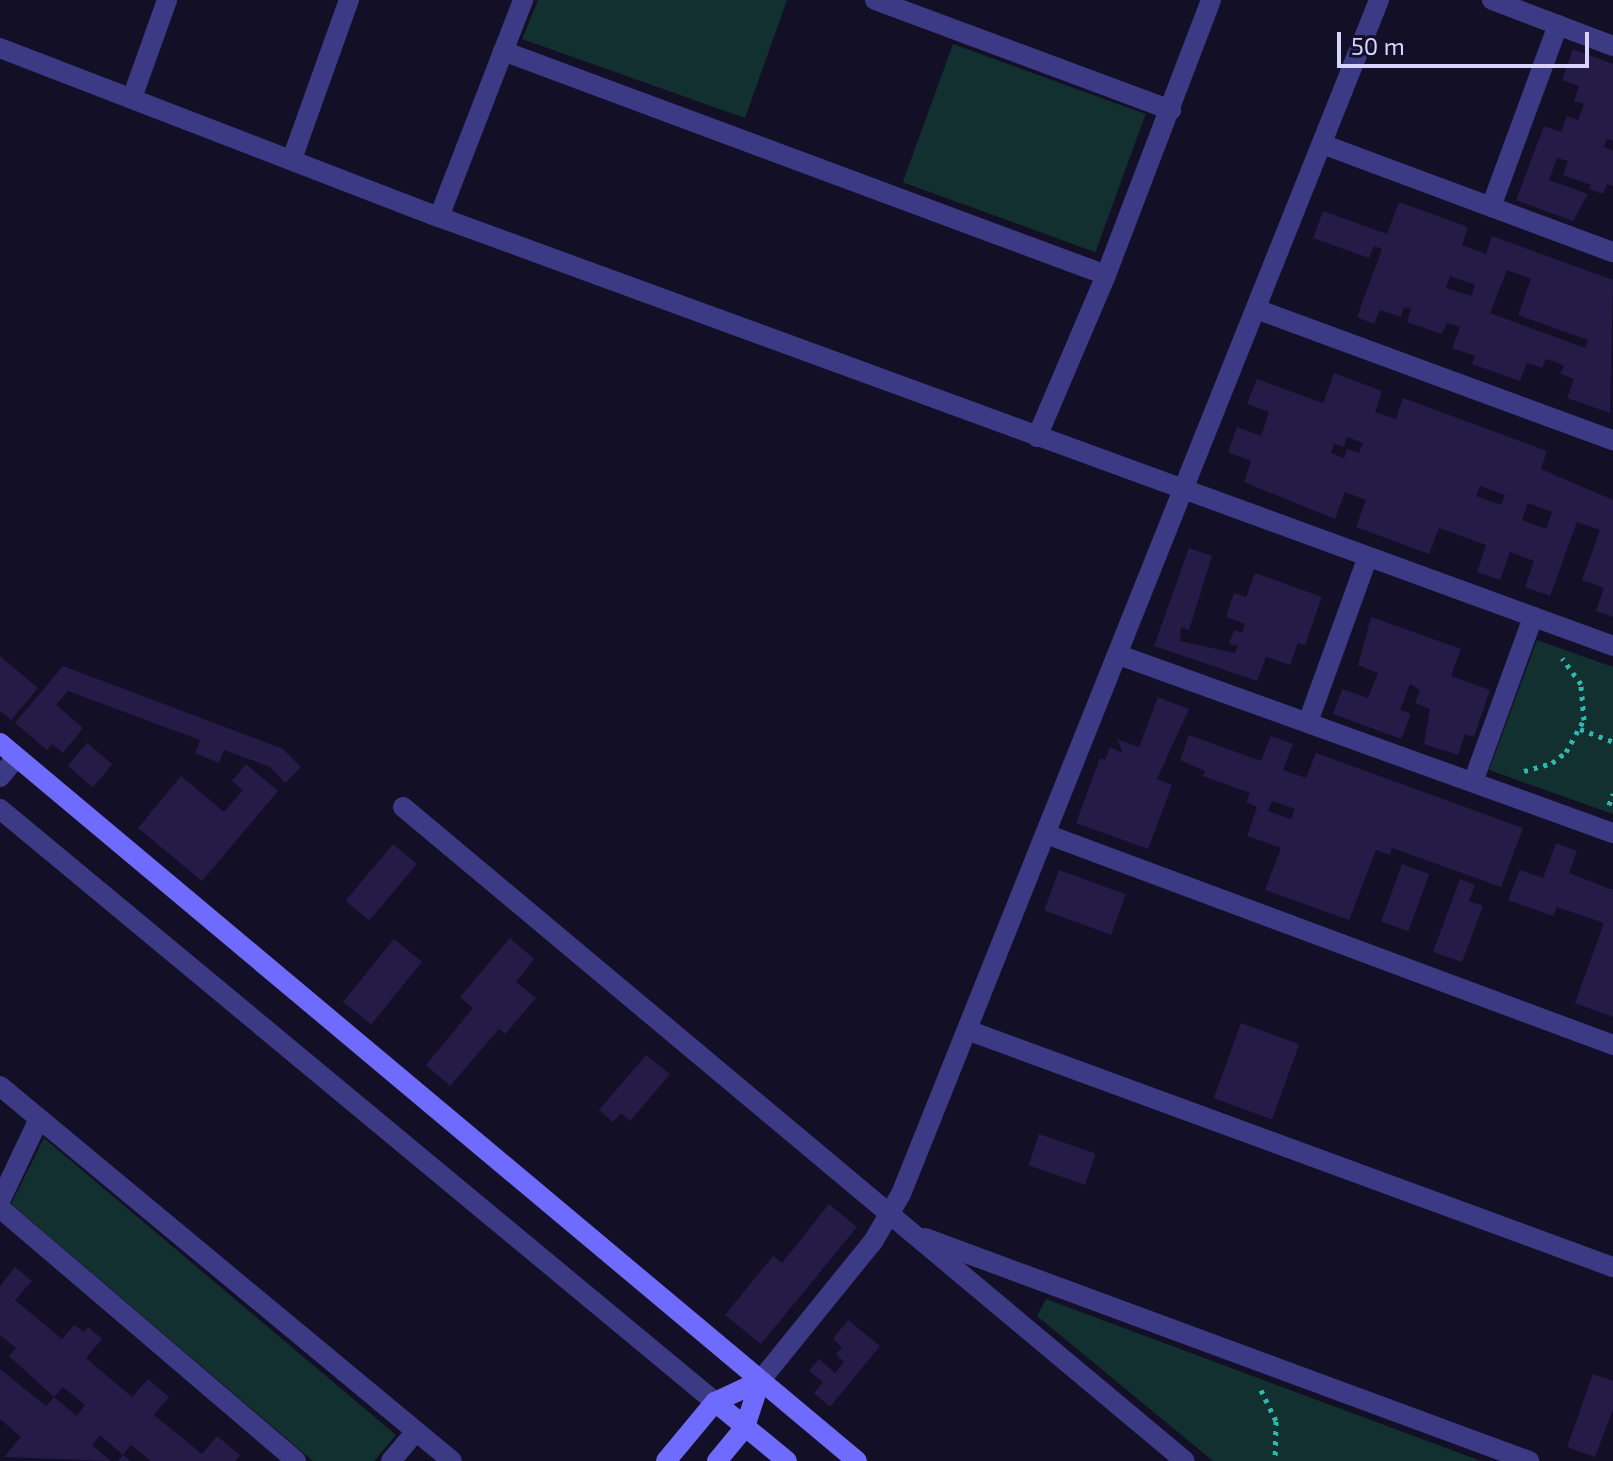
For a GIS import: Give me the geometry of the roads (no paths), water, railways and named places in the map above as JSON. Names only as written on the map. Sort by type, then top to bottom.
[{"type":"street","points":[[132,98],[167,0]]},
{"type":"street","points":[[292,159],[349,0]]},
{"type":"street","points":[[439,217],[523,0]]},
{"type":"street","points":[[875,0],[1171,110]]},
{"type":"street","points":[[1037,437],[1106,275],[1211,0]]},
{"type":"street","points":[[717,1461],[745,1427],[760,1381],[890,1215],[1119,655],[1379,0]]},
{"type":"street","points":[[1492,0],[1613,46]]},
{"type":"street","points":[[1491,207],[1558,25]]},
{"type":"street","points":[[0,48],[439,217],[1367,559],[1613,646]]},
{"type":"street","points":[[503,51],[1106,275]]},
{"type":"street","points":[[1322,144],[1613,252]]},
{"type":"street","points":[[1256,309],[1613,440]]},
{"type":"street","points":[[1308,722],[1367,559]]},
{"type":"street","points":[[1473,782],[1533,617]]},
{"type":"street","points":[[1119,655],[1613,833]]},
{"type":"street","points":[[0,743],[857,1461]]},
{"type":"street","points":[[0,777],[17,757]]},
{"type":"street","points":[[403,807],[1185,1461]]},
{"type":"street","points":[[0,809],[787,1461]]},
{"type":"street","points":[[1046,834],[1613,1045]]},
{"type":"street","points":[[967,1030],[1613,1267]]},
{"type":"street","points":[[0,1086],[452,1461]]},
{"type":"street","points":[[0,1201],[39,1119]]},
{"type":"street","points":[[0,1208],[296,1461]]},
{"type":"street","points":[[910,1232],[1529,1461]]},
{"type":"street","points":[[666,1461],[715,1402],[760,1381]]},
{"type":"street","points":[[391,1461],[416,1431]]}]
